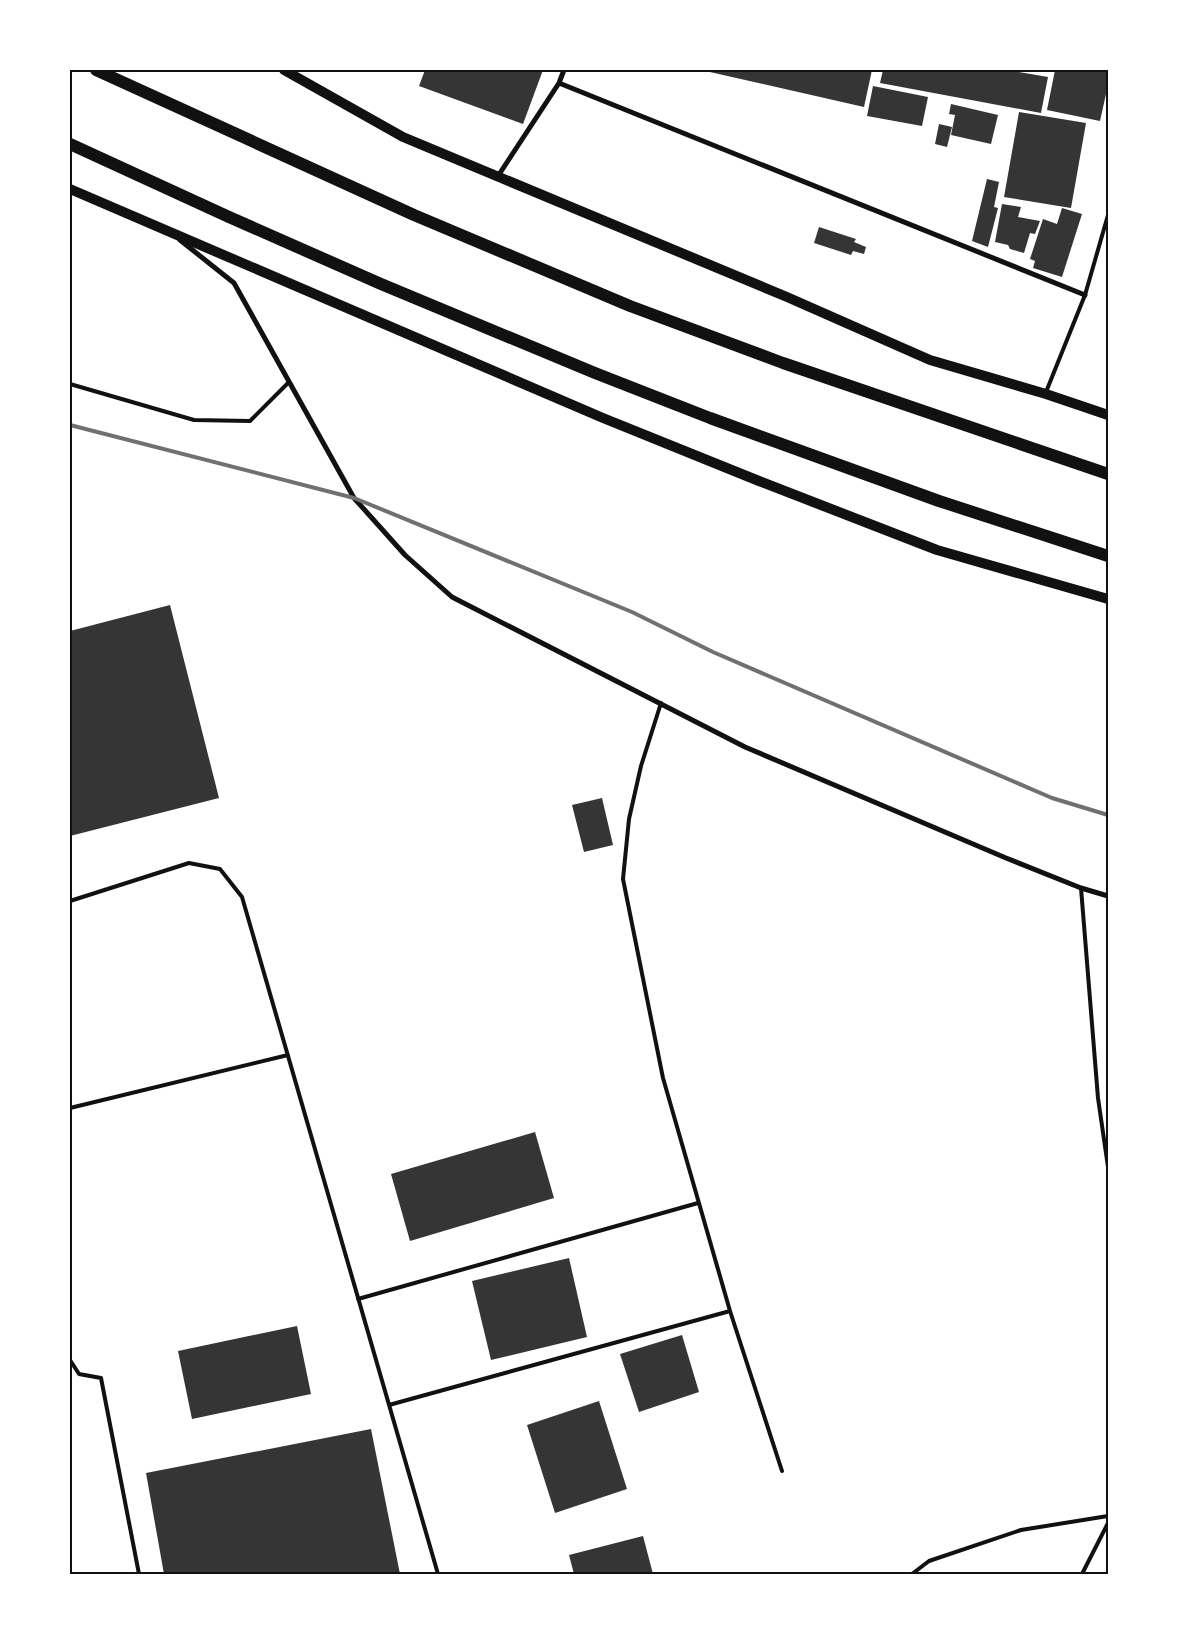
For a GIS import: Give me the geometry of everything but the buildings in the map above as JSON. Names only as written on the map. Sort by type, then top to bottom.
[{"type":"main road","points":[[96,70],[414,215],[630,306],[793,366],[1108,474]]},
{"type":"main road","points":[[284,70],[403,137],[787,297],[930,360],[1046,394],[1108,415]]},
{"type":"main road","points":[[70,144],[372,280],[612,380],[710,418],[939,501],[1108,556]]},
{"type":"main road","points":[[70,189],[603,418],[919,543],[937,550],[1108,599]]},
{"type":"street","points":[[498,176],[559,83],[564,70]]},
{"type":"street","points":[[559,83],[1085,295]]},
{"type":"street","points":[[173,234],[234,283],[354,498],[405,555],[452,597],[745,747],[1006,858],[1082,888],[1108,896]]},
{"type":"lane","points":[[1046,394],[1085,295],[1108,215]]},
{"type":"lane","points":[[70,384],[194,420],[250,421],[289,382]]},
{"type":"lane","points":[[661,704],[641,766],[629,819],[623,879],[663,1078],[730,1311],[782,1471]]},
{"type":"lane","points":[[70,901],[189,863],[220,869],[242,897],[438,1574]]},
{"type":"lane","points":[[1082,888],[1098,1098],[1108,1167]]},
{"type":"lane","points":[[70,1108],[288,1055]]},
{"type":"lane","points":[[358,1299],[698,1203]]},
{"type":"lane","points":[[389,1405],[730,1311]]},
{"type":"lane","points":[[70,1360],[79,1374],[101,1378],[139,1574]]},
{"type":"lane","points":[[912,1574],[929,1561],[1021,1530],[1108,1516]]},
{"type":"lane","points":[[1082,1574],[1108,1523]]},
{"type":"railway","points":[[70,425],[354,498],[632,612],[713,652],[1052,798],[1108,815]]}]
